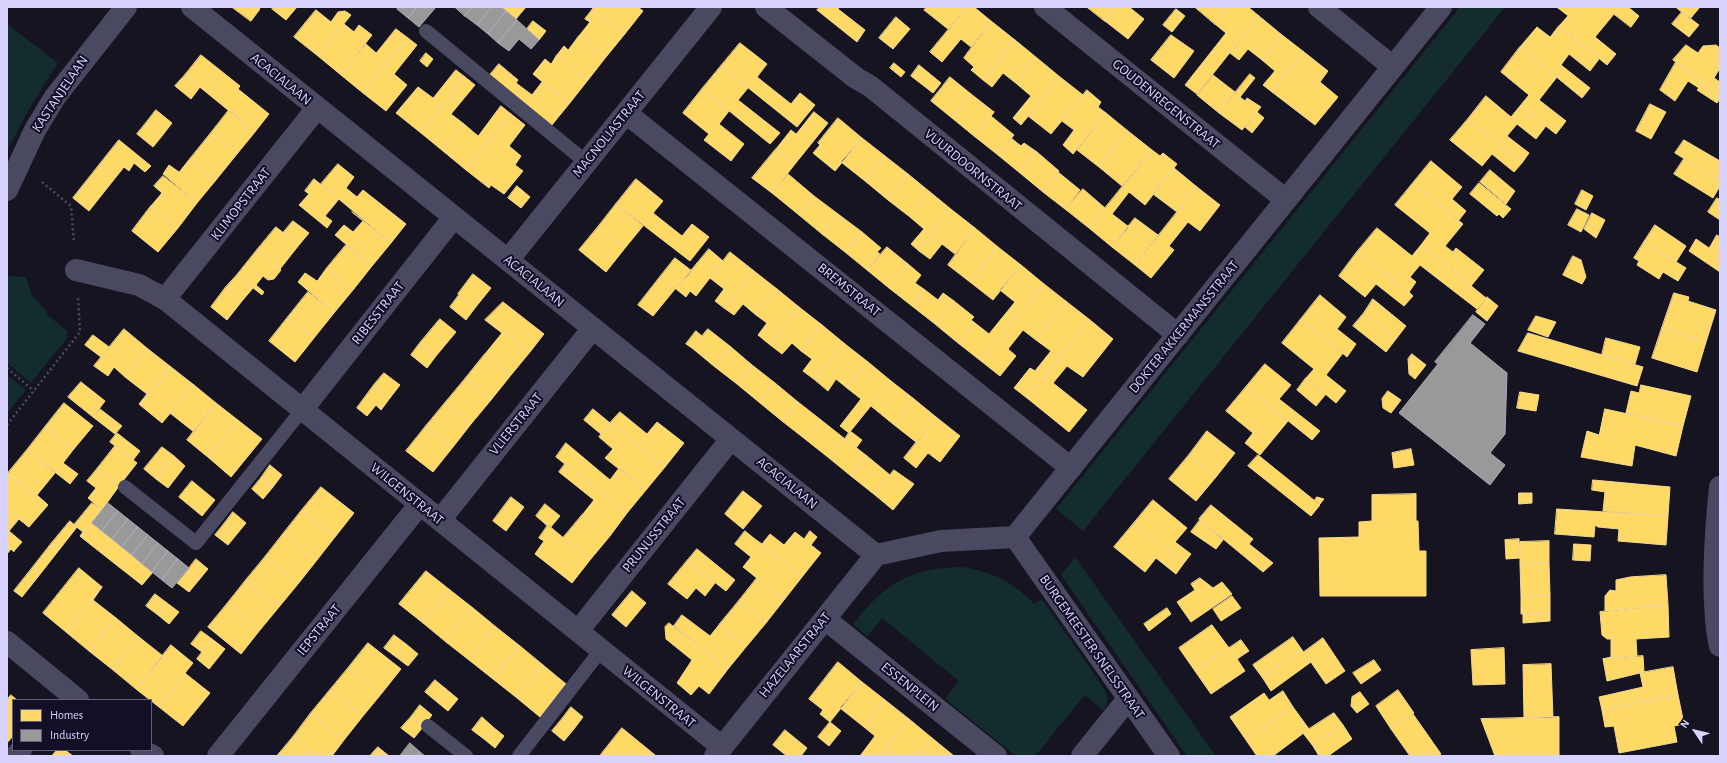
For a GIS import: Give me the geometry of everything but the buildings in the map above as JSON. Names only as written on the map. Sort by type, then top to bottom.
[{"type":"street","name":"KASTANJELAAN","points":[[7,190],[35,130],[55,97],[126,7]]},
{"type":"street","name":"ACACIALAAN","points":[[192,7],[876,555]]},
{"type":"street","name":"VUURDOORNSTRAAT","points":[[766,7],[856,78],[870,86],[1178,335]]},
{"type":"street","name":"GOUDENREGENSTRAAT","points":[[1045,7],[1286,200]]},
{"type":"street","points":[[1319,7],[1393,67]]},
{"type":"street","name":"DOKTER AKKERMANSSTRAAT","points":[[1015,537],[1442,7]]},
{"type":"street","name":"MAGNOLIASTRAAT","points":[[508,260],[626,113],[707,8]]},
{"type":"street","name":"KLIMOPSTRAAT","points":[[165,299],[317,108]]},
{"type":"street","name":"BREMSTRAAT","points":[[626,113],[1071,468]]},
{"type":"street","name":"RIBESSTRAAT","points":[[302,410],[454,217]]},
{"type":"street","name":"WILGENSTRAAT","points":[[76,270],[139,285],[165,299],[602,650],[718,752]]},
{"type":"street","name":"VLIERSTRAAT","points":[[440,520],[593,328]]},
{"type":"street","name":"PRUNUSSTRAAT","points":[[578,631],[731,438]]},
{"type":"street","points":[[1720,487],[1715,535],[1714,584],[1717,635],[1720,646]]},
{"type":"street","name":"IEPSTRAAT","points":[[218,756],[420,504]]},
{"type":"street","points":[[876,555],[941,541],[1015,537]]},
{"type":"street","name":"BURGEMEESTER SNELSSTRAAT","points":[[1015,537],[1168,756]]},
{"type":"street","name":"HAZELAARSTRAAT","points":[[718,752],[876,555]]},
{"type":"street","name":"ESSENPLEIN","points":[[825,619],[996,756]]},
{"type":"street","points":[[7,642],[69,697]]},
{"type":"street","points":[[1082,756],[1128,699]]},
{"type":"street","points":[[143,751],[153,756]]},
{"type":"lane","points":[[426,31],[586,162]]},
{"type":"lane","points":[[125,488],[196,543],[302,410]]},
{"type":"lane","points":[[518,756],[602,650]]},
{"type":"lane","points":[[428,726],[466,756]]},
{"type":"path","points":[[7,425],[80,332],[71,206],[19,162]]},
{"type":"path","points":[[7,368],[34,391]]},
{"type":"green space","points":[[1460,7],[1505,7],[1083,531],[1056,509]]},
{"type":"green space","points":[[7,24],[58,63],[29,109],[7,151]]},
{"type":"green space","points":[[7,276],[26,277],[32,295],[47,312],[45,313],[67,331],[67,338],[31,383],[7,363]]},
{"type":"green space","points":[[7,375],[26,390],[7,413]]},
{"type":"green space","points":[[1075,557],[1216,756],[1187,756],[1061,575]]},
{"type":"green space","points":[[964,567],[985,572],[1011,584],[1034,604],[1042,599],[1105,690],[1108,701],[1104,711],[1085,695],[1035,756],[1016,756],[945,699],[959,681],[882,618],[867,636],[853,624],[877,598],[901,580],[928,570]]}]
